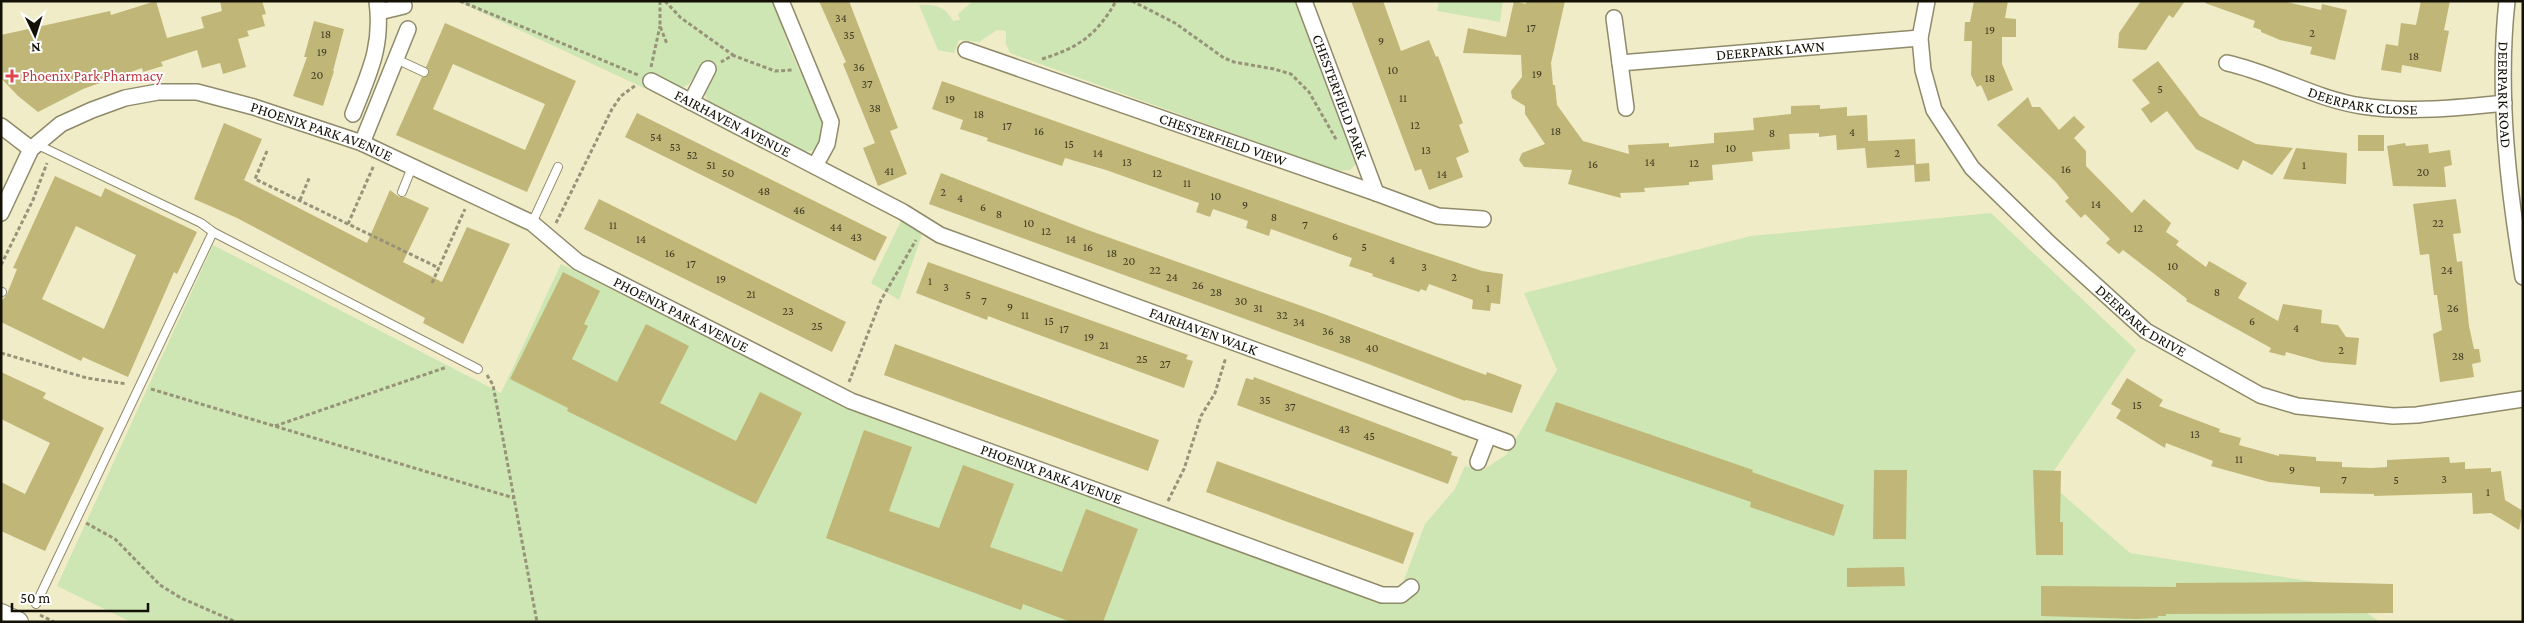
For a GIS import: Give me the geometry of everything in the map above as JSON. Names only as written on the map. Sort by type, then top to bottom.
[{"type":"main road","points":[[1,614],[18,622]]},
{"type":"street","points":[[781,1],[831,122],[827,144],[815,166]]},
{"type":"street","name":"CHESTERFIELD PARK","points":[[1304,1],[1376,193]]},
{"type":"street","name":"DEERPARK DRIVE","points":[[1927,1],[1920,38],[1923,70],[1934,110],[1972,168],[2050,244],[2146,331],[2260,395],[2298,406],[2392,416],[2417,415],[2523,400]]},
{"type":"street","name":"DEERPARK ROAD","points":[[2507,1],[2503,42],[2504,103],[2512,194],[2523,277]]},
{"type":"street","points":[[353,114],[376,53],[378,6],[404,6]]},
{"type":"street","points":[[1614,18],[1626,108]]},
{"type":"street","points":[[362,143],[408,29]]},
{"type":"street","name":"DEERPARK LAWN","points":[[1620,63],[1920,38]]},
{"type":"street","name":"CHESTERFIELD VIEW","points":[[966,50],[1438,216],[1483,219]]},
{"type":"street","name":"DEERPARK CLOSE","points":[[2227,63],[2257,71],[2321,96],[2362,106],[2410,109],[2504,103]]},
{"type":"street","points":[[691,102],[713,64]]},
{"type":"street","name":"FAIRHAVEN AVENUE","points":[[649,80],[903,212]]},
{"type":"street","name":"PHOENIX PARK AVENUE","points":[[1,213],[34,147],[61,124],[92,110],[125,98],[158,92],[197,92],[245,104],[362,143],[532,223],[578,262],[842,396],[1382,595],[1401,596],[1411,587]]},
{"type":"street","points":[[1,126],[34,147]]},
{"type":"street","name":"FAIRHAVEN WALK","points":[[903,212],[940,235],[1506,442]]},
{"type":"street","points":[[1478,462],[1488,436]]},
{"type":"lane","points":[[396,59],[424,72]]},
{"type":"lane","points":[[34,147],[51,151],[202,223],[213,232],[478,369]]},
{"type":"lane","points":[[402,192],[412,167]]},
{"type":"lane","points":[[532,223],[558,167]]},
{"type":"lane","points":[[36,604],[213,232]]},
{"type":"path","points":[[460,1],[649,80]]},
{"type":"path","points":[[549,237],[620,96],[649,80],[660,26],[660,1]]},
{"type":"path","points":[[665,1],[681,18],[734,55],[775,71],[809,70]]},
{"type":"path","points":[[1031,72],[1035,61],[1075,47],[1090,36],[1106,18],[1116,1]]},
{"type":"path","points":[[1132,1],[1175,23],[1224,58],[1234,62],[1274,69],[1290,74],[1309,92],[1339,145]]},
{"type":"path","points":[[660,26],[666,44]]},
{"type":"path","points":[[713,64],[734,55]]},
{"type":"path","points":[[1,265],[33,200],[51,151]]},
{"type":"path","points":[[268,151],[255,179],[439,268]]},
{"type":"path","points":[[348,224],[380,152]]},
{"type":"path","points":[[300,200],[310,176]]},
{"type":"path","points":[[432,283],[471,195]]},
{"type":"path","points":[[842,396],[869,336],[881,300],[924,226]]},
{"type":"path","points":[[1162,515],[1184,469],[1201,416],[1215,393],[1231,342]]},
{"type":"path","points":[[1,353],[87,378],[140,386],[514,498]]},
{"type":"path","points":[[275,427],[463,362]]},
{"type":"path","points":[[478,369],[490,377],[494,385],[537,622]]},
{"type":"path","points":[[77,519],[98,528],[116,539],[160,584],[174,594],[236,622]]},
{"type":"green space","points":[[457,1],[773,1],[789,47],[824,126],[820,141],[812,150],[801,151],[712,105],[703,93],[708,69],[702,65],[691,81],[684,87],[679,87],[656,77],[644,88]]},
{"type":"green space","points":[[973,1],[1296,1],[1356,155],[1355,165],[1350,170],[1337,171],[1010,53],[1006,44],[1006,31],[997,30],[979,42],[959,40],[954,53],[938,50],[919,5],[939,7],[947,12],[953,21],[960,20],[958,14]]},
{"type":"green space","points":[[1439,1],[1503,1],[1500,22],[1437,11]]},
{"type":"green space","points":[[1991,213],[2136,350],[2047,481],[2130,553],[2322,583],[2380,622],[131,622],[57,586],[213,245],[501,393],[561,264],[847,407],[1380,601],[1396,602],[1404,600],[1417,591],[1404,580],[1425,524],[1455,489],[1465,466],[1483,470],[1506,455],[1557,370],[1524,293],[1751,236]]},
{"type":"green space","points":[[902,219],[922,235],[899,300],[871,283]]},
{"type":"building","points":[[156,1],[167,38],[204,28],[201,17],[222,11],[220,1],[262,1],[266,14],[262,15],[265,26],[247,31],[249,36],[238,39],[246,67],[223,74],[220,63],[202,68],[197,50],[161,62],[163,66],[143,72],[142,68],[83,89],[38,112],[18,96],[1,78],[1,35],[110,11],[111,15]]},
{"type":"building","points":[[819,1],[849,1],[898,128],[890,131],[907,174],[878,186],[863,148],[875,143],[843,64],[846,62]]},
{"type":"building","points":[[1351,1],[1383,1],[1401,51],[1429,40],[1436,57],[1438,56],[1463,123],[1459,125],[1469,152],[1456,158],[1463,177],[1429,190],[1421,169],[1415,171]]},
{"type":"building","points":[[1514,1],[1526,4],[1526,1],[1565,1],[1551,63],[1553,85],[1555,85],[1557,105],[1583,141],[1629,154],[1628,145],[1669,143],[1669,147],[1714,143],[1714,133],[1754,130],[1753,118],[1791,114],[1791,106],[1820,105],[1820,109],[1847,107],[1847,116],[1867,115],[1868,141],[1915,139],[1916,164],[1929,163],[1930,181],[1915,182],[1914,165],[1867,168],[1865,148],[1837,150],[1836,135],[1819,137],[1819,133],[1789,134],[1790,149],[1752,152],[1753,161],[1712,165],[1713,180],[1689,182],[1689,185],[1644,188],[1645,192],[1620,193],[1621,198],[1568,184],[1572,170],[1524,167],[1519,160],[1522,153],[1545,144],[1525,114],[1525,106],[1512,98],[1511,91],[1522,77],[1521,55],[1463,53],[1468,28],[1506,37]]},
{"type":"building","points":[[1974,1],[2008,1],[2005,18],[2016,19],[2016,37],[2002,37],[2002,64],[2013,90],[1988,101],[1981,85],[1977,87],[1971,75],[1972,41],[1964,41],[1965,22],[1970,22]]},
{"type":"building","points":[[2141,1],[2185,1],[2173,18],[2169,15],[2146,50],[2118,48],[2119,33]]},
{"type":"building","points":[[2206,1],[2283,1],[2321,10],[2322,4],[2347,10],[2335,60],[2310,54],[2312,47],[2280,40],[2261,32],[2261,30],[2253,27],[2255,21],[2205,3]]},
{"type":"building","points":[[2421,1],[2450,1],[2444,30],[2449,31],[2441,72],[2402,65],[2401,73],[2381,70],[2386,44],[2398,46],[2401,23],[2416,25]]},
{"type":"building","points":[[314,21],[344,29],[323,106],[293,96],[307,57],[304,57]]},
{"type":"building","points":[[445,23],[576,81],[527,192],[396,135],[422,77],[429,74],[426,67]],"holes":[[[453,64],[545,104],[525,150],[433,109]]]},
{"type":"building","points":[[2158,61],[2200,116],[2256,144],[2293,148],[2272,175],[2243,160],[2238,170],[2196,149],[2167,111],[2151,123],[2141,109],[2150,103],[2132,80]]},
{"type":"building","points":[[942,81],[1416,249],[1482,271],[1503,274],[1500,304],[1491,303],[1490,311],[1472,309],[1473,300],[1429,284],[1426,291],[1421,289],[1419,292],[1372,276],[1373,274],[1349,266],[1352,258],[1271,229],[1269,236],[1246,228],[1248,221],[1213,209],[1210,217],[1196,212],[1199,203],[1106,170],[1065,158],[1062,166],[987,141],[988,138],[960,129],[963,120],[932,109]]},
{"type":"building","points":[[2028,97],[2032,107],[2040,107],[2059,130],[2074,116],[2085,127],[2074,138],[2086,151],[2086,166],[2132,213],[2144,199],[2171,223],[2166,232],[2179,241],[2176,245],[2206,267],[2209,261],[2247,283],[2238,298],[2278,321],[2283,304],[2322,310],[2321,323],[2338,325],[2346,337],[2359,338],[2356,365],[2322,362],[2286,352],[2285,356],[2269,352],[2271,348],[2186,301],[2187,299],[2123,250],[2119,254],[2106,243],[2110,239],[2085,214],[2081,218],[2065,201],[2069,198],[2056,182],[1997,125]]},
{"type":"building","points":[[637,113],[887,237],[875,261],[625,137]]},
{"type":"building","points":[[224,123],[262,139],[244,180],[367,243],[390,190],[399,197],[405,197],[429,208],[403,262],[442,282],[467,227],[510,244],[463,344],[423,323],[425,318],[237,218],[194,199]]},
{"type":"building","points":[[2358,135],[2384,135],[2384,151],[2358,151]]},
{"type":"building","points":[[2405,143],[2406,146],[2428,144],[2429,153],[2450,150],[2452,165],[2444,167],[2446,187],[2393,186],[2387,146]]},
{"type":"building","points":[[2296,148],[2347,153],[2346,184],[2283,179]]},
{"type":"building","points":[[941,173],[1085,229],[1324,314],[1486,375],[1487,372],[1522,385],[1512,413],[1472,401],[1465,401],[929,204]]},
{"type":"building","points":[[55,176],[101,197],[105,188],[197,232],[177,274],[174,272],[128,377],[83,357],[81,361],[1,322],[1,302],[7,294],[17,269],[13,268]],"holes":[[[76,226],[136,255],[104,329],[42,299]]]},
{"type":"building","points":[[599,199],[846,322],[832,352],[584,229]]},
{"type":"building","points":[[2456,199],[2461,233],[2453,234],[2457,262],[2462,261],[2469,326],[2474,349],[2479,349],[2481,362],[2472,364],[2474,377],[2440,382],[2433,334],[2442,330],[2437,295],[2434,295],[2429,254],[2420,255],[2413,204]]},
{"type":"building","points":[[928,262],[1188,355],[1186,359],[1193,361],[1184,388],[988,316],[987,320],[916,293]]},
{"type":"building","points":[[563,272],[600,291],[584,324],[588,326],[572,359],[617,382],[646,324],[689,346],[660,403],[736,441],[760,392],[802,413],[756,504],[567,411],[568,408],[510,379]]},
{"type":"building","points":[[895,344],[1159,440],[1148,471],[884,375]]},
{"type":"building","points":[[1,372],[46,393],[43,398],[104,428],[45,551],[1,531],[1,482],[25,494],[50,443],[1,419]]},
{"type":"building","points":[[1254,377],[1452,452],[1451,455],[1458,457],[1448,484],[1237,405],[1246,378],[1253,380]]},
{"type":"building","points":[[2127,378],[2163,400],[2159,406],[2220,429],[2219,432],[2241,438],[2239,445],[2279,456],[2279,454],[2316,457],[2316,461],[2342,462],[2342,467],[2371,468],[2387,467],[2387,460],[2449,457],[2450,463],[2465,462],[2465,469],[2491,468],[2491,472],[2501,471],[2505,500],[2523,511],[2519,530],[2491,513],[2473,514],[2472,493],[2374,496],[2374,494],[2320,493],[2320,487],[2269,482],[2211,466],[2213,461],[2166,443],[2165,448],[2116,418],[2121,410],[2111,404]]},
{"type":"building","points":[[1556,402],[1753,470],[1752,472],[1844,505],[1834,536],[1750,507],[1751,502],[1545,431]]},
{"type":"building","points":[[864,430],[912,447],[889,511],[939,528],[963,465],[1014,484],[990,547],[1062,572],[1086,509],[1138,529],[1103,622],[1071,622],[1023,604],[1021,610],[826,538]]},
{"type":"building","points":[[1217,461],[1414,533],[1403,564],[1206,492]]},
{"type":"building","points":[[1874,470],[1907,470],[1906,539],[1873,539]]},
{"type":"building","points":[[2033,470],[2061,471],[2060,522],[2063,522],[2063,555],[2036,555]]},
{"type":"building","points":[[1904,567],[1905,586],[1847,587],[1847,568]]},
{"type":"building","points":[[2311,582],[2393,584],[2393,613],[2166,614],[2166,616],[2158,616],[2158,618],[2136,619],[2041,616],[2041,586],[2176,587],[2176,583]]},
{"type":"place","name":"Phoenix Park Pharmacy","points":[[12,76]]}]
